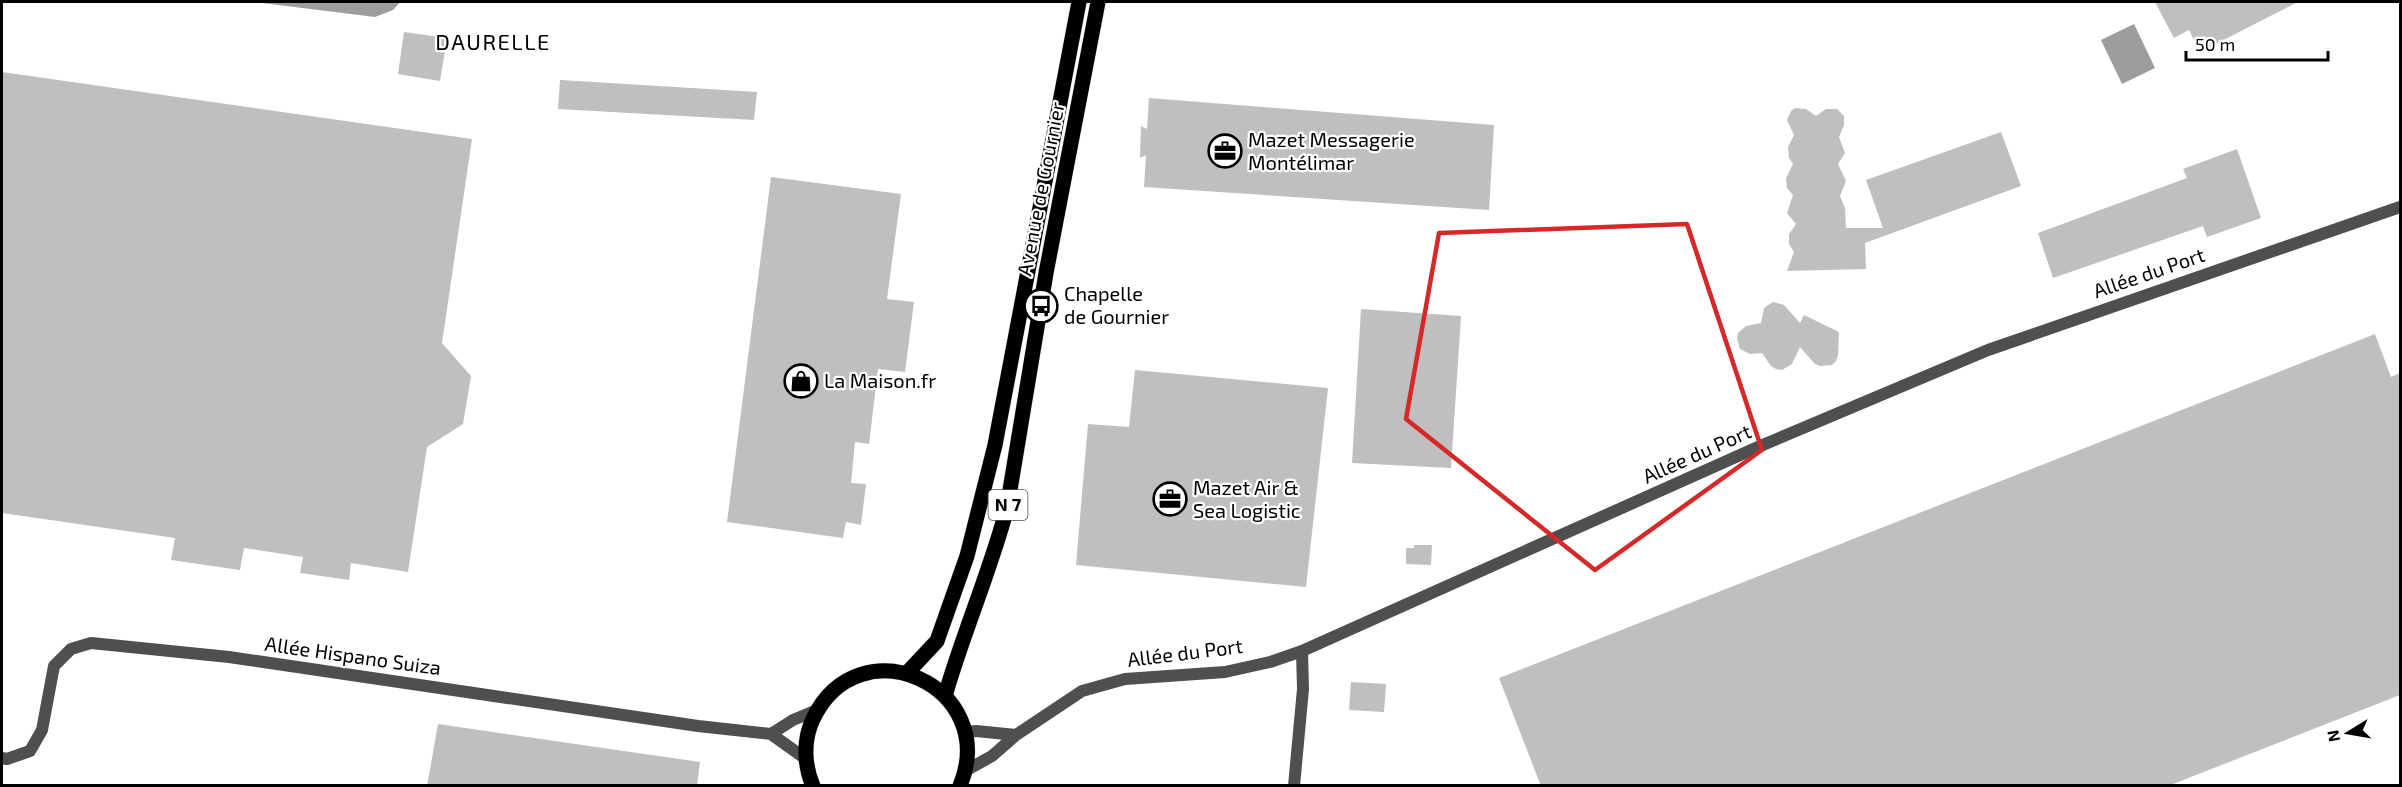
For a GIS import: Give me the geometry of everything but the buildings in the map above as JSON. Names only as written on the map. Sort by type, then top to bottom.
[{"type":"main road","name":"Avenue de Gournier","points":[[907,674],[937,642],[957,590],[970,545],[995,445],[1078,2]]},
{"type":"main road","name":"Avenue de Gournier","points":[[945,696],[999,539],[1007,508],[1046,273],[1098,2]]},
{"type":"main road","points":[[813,786],[806,759],[807,738],[817,710],[837,688],[863,674],[892,671],[922,678],[945,696],[958,714],[965,732],[967,752],[962,778]]},
{"type":"street","name":"Allée du Port","points":[[962,778],[1016,735],[1082,691],[1125,679],[1211,674],[1270,662],[1302,651],[1758,447],[1988,350],[2400,207]]},
{"type":"street","name":"Allée Hispano Suiza","points":[[2,758],[7,759],[30,751],[42,730],[54,666],[71,649],[91,643],[229,657],[686,724],[771,734],[806,759]]},
{"type":"street","points":[[1294,786],[1303,689],[1302,651]]},
{"type":"street","points":[[771,734],[793,720],[817,710]]},
{"type":"street","points":[[965,732],[1016,735]]},
{"type":"highlighted area","points":[[1687,224],[1762,450],[1595,570],[1406,419],[1439,233]]},
{"type":"shaded area","points":[[254,2],[400,2],[393,10],[375,17]]},
{"type":"shaded area","points":[[2134,24],[2155,68],[2122,84],[2101,40]]},
{"type":"place","name":"Mazet Messagerie Montélimar","points":[[1225,151]]},
{"type":"place","name":"Chapelle de Gournier","points":[[1041,306]]},
{"type":"place","name":"La Maison.fr","points":[[801,381]]},
{"type":"place","name":"Mazet Air & Sea Logistic","points":[[1170,499]]},
{"type":"district","name":"DAURELLE","points":[[493,42]]}]
